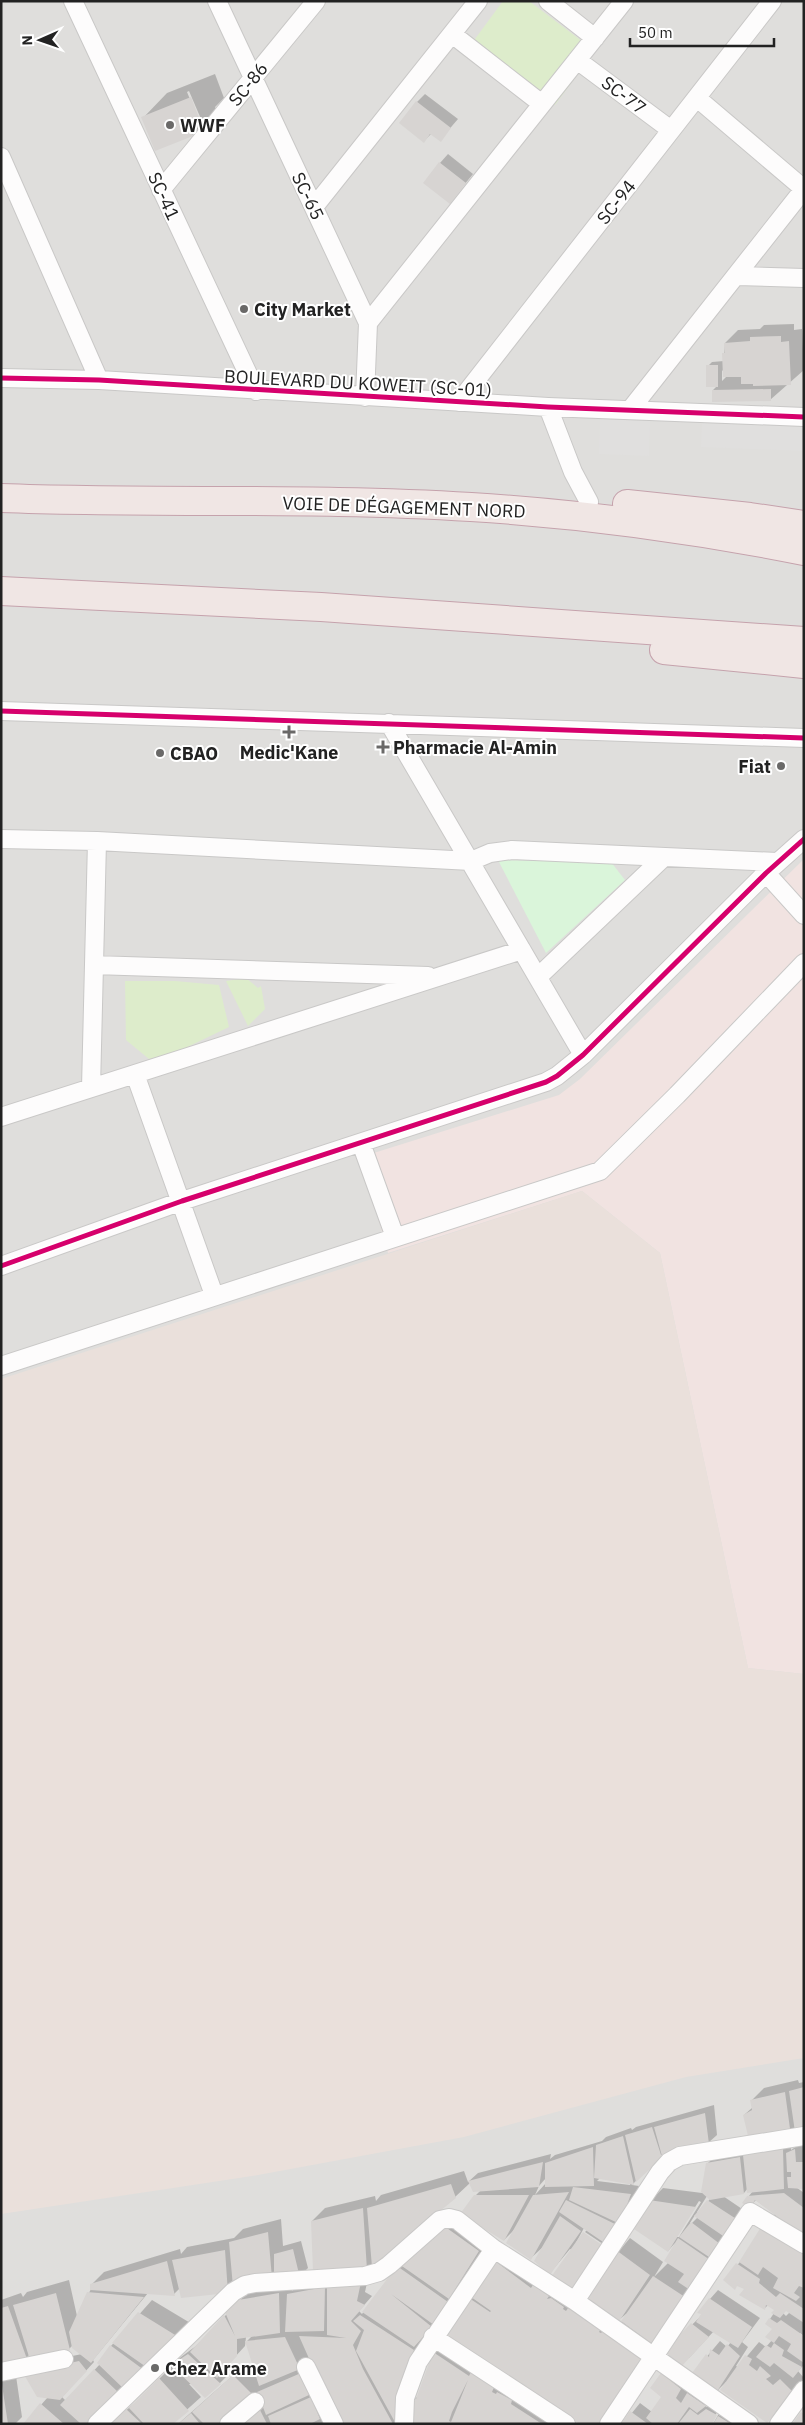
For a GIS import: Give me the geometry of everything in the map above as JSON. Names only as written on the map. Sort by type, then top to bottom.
[{"type":"highway","points":[[352,503],[417,495],[481,495],[677,509],[804,525]]},
{"type":"highway","name":"VOIE DE DÉGAGEMENT NORD","points":[[1,498],[352,503],[470,507],[568,515],[706,532],[804,551]]},
{"type":"highway","points":[[1,591],[320,607],[804,641]]},
{"type":"highway","points":[[320,607],[403,628],[804,664]]},
{"type":"street","name":"SC-41","points":[[73,1],[256,391]]},
{"type":"street","name":"SC-65","points":[[217,1],[368,323],[365,397]]},
{"type":"street","name":"SC-86","points":[[161,190],[316,1]]},
{"type":"street","points":[[314,207],[478,1]]},
{"type":"street","points":[[548,1],[595,38]]},
{"type":"street","points":[[368,323],[624,1]]},
{"type":"street","name":"SC-94","points":[[459,402],[772,1]]},
{"type":"street","points":[[452,34],[542,104]]},
{"type":"street","name":"SC-77","points":[[577,60],[671,130]]},
{"type":"street","points":[[630,410],[804,189],[697,98]]},
{"type":"street","points":[[1,157],[99,380]]},
{"type":"street","points":[[737,276],[804,278]]},
{"type":"street","name":"BOULEVARD DU KOWEIT (SC-01)","points":[[1,378],[99,380],[256,391],[548,407],[804,417]]},
{"type":"street","points":[[548,407],[574,472],[589,502]]},
{"type":"street","points":[[1,711],[804,738]]},
{"type":"street","points":[[389,723],[583,1055]]},
{"type":"street","points":[[1,839],[97,841],[471,861],[490,853],[512,850],[664,857],[771,868],[804,915]]},
{"type":"street","points":[[1,1266],[182,1202],[540,1085],[557,1076],[583,1055],[771,868],[804,839]]},
{"type":"street","points":[[91,1088],[97,841]]},
{"type":"street","points":[[538,976],[664,857]]},
{"type":"street","points":[[1,1117],[522,950]]},
{"type":"street","points":[[1,1366],[214,1295],[600,1171],[677,1095],[804,963]]},
{"type":"street","points":[[94,965],[440,976]]},
{"type":"street","points":[[135,1074],[214,1295]]},
{"type":"street","points":[[361,1143],[395,1237]]},
{"type":"street","points":[[575,2301],[660,2172],[669,2162],[680,2156],[804,2136]]},
{"type":"street","points":[[609,2424],[750,2212],[804,2244]]},
{"type":"street","points":[[97,2424],[222,2302],[245,2285],[365,2276],[379,2272],[440,2220],[449,2218],[457,2220],[494,2249],[575,2301],[749,2424]]},
{"type":"street","points":[[404,2424],[405,2398],[410,2379],[434,2337],[494,2249]]},
{"type":"street","points":[[434,2337],[566,2424]]},
{"type":"street","points":[[1,2372],[64,2359]]},
{"type":"street","points":[[306,2367],[334,2424]]},
{"type":"street","points":[[779,2424],[804,2390]]},
{"type":"street","points":[[229,2424],[256,2402]]},
{"type":"shaded area","points":[[1,1],[804,1],[804,2424],[1,2424]]},
{"type":"shaded area","points":[[600,419],[650,421],[649,456],[599,454]]},
{"type":"shaded area","points":[[702,423],[804,427],[804,451],[701,447]]},
{"type":"shaded area","points":[[804,859],[804,1674],[748,1668],[660,1253],[582,1191],[388,1253],[361,1157],[559,1095],[580,1079]]},
{"type":"shaded area","points":[[582,1191],[660,1253],[748,1668],[804,1674],[804,2058],[686,2077],[464,2137],[252,2176],[1,2214],[1,1379]]},
{"type":"green space","points":[[503,1],[529,1],[595,51],[555,105],[472,43]]},
{"type":"green space","points":[[498,860],[611,862],[625,880],[546,953]]},
{"type":"green space","points":[[246,978],[258,988],[261,986],[265,1009],[248,1026],[226,981]]},
{"type":"green space","points":[[125,981],[175,981],[219,985],[229,1027],[177,1052],[149,1059],[126,1040]]},
{"type":"building","name":"WWF","points":[[191,97],[201,123],[190,128],[193,136],[155,151],[141,117]]},
{"type":"building","points":[[416,101],[451,128],[441,142],[430,134],[424,143],[399,123]]},
{"type":"building","points":[[439,162],[466,183],[450,204],[423,183]]},
{"type":"building","points":[[781,336],[781,342],[789,341],[791,385],[753,386],[753,384],[741,384],[741,377],[723,377],[722,353],[725,353],[724,343],[750,341],[750,337]]},
{"type":"building","points":[[706,365],[718,365],[718,387],[706,387]]},
{"type":"building","points":[[771,389],[771,401],[712,402],[712,390]]},
{"type":"building","points":[[804,2087],[804,2130],[795,2132],[789,2091]]},
{"type":"building","points":[[785,2092],[791,2136],[749,2140],[743,2115],[752,2110],[750,2100]]},
{"type":"building","points":[[705,2113],[709,2144],[662,2156],[654,2127]]},
{"type":"building","points":[[652,2127],[662,2158],[636,2182],[625,2135]]},
{"type":"building","points":[[623,2136],[634,2185],[594,2178],[596,2145]]},
{"type":"building","points":[[593,2147],[594,2186],[545,2187],[545,2163]]},
{"type":"building","points":[[783,2148],[784,2189],[747,2193],[743,2155]]},
{"type":"building","points":[[795,2149],[796,2162],[804,2162],[804,2189],[788,2188],[787,2177],[791,2177],[791,2172],[787,2172],[786,2153]]},
{"type":"building","points":[[740,2157],[744,2194],[710,2200],[701,2192],[706,2163]]},
{"type":"building","points":[[543,2162],[539,2187],[473,2192],[468,2181]]},
{"type":"building","points":[[451,2184],[456,2198],[372,2267],[367,2208]]},
{"type":"building","points":[[573,2187],[631,2194],[620,2224],[569,2200]]},
{"type":"building","points":[[569,2192],[531,2260],[506,2243],[533,2195]]},
{"type":"building","points":[[784,2193],[804,2208],[804,2237],[755,2200],[750,2208],[742,2203],[747,2196]]},
{"type":"building","points":[[474,2195],[529,2195],[504,2241],[460,2214]]},
{"type":"building","points":[[566,2200],[617,2225],[606,2244],[559,2212]]},
{"type":"building","points":[[649,2200],[696,2207],[668,2252],[631,2227]]},
{"type":"building","points":[[707,2200],[741,2222],[729,2240],[694,2216]]},
{"type":"building","points":[[363,2208],[367,2270],[313,2271],[311,2221]]},
{"type":"building","points":[[560,2216],[581,2231],[550,2275],[534,2261]]},
{"type":"building","points":[[691,2222],[724,2247],[715,2261],[679,2237]]},
{"type":"building","points":[[444,2226],[479,2251],[449,2299],[399,2264]]},
{"type":"building","points":[[761,2227],[804,2253],[804,2288],[799,2286],[794,2293],[800,2297],[796,2301],[773,2288],[778,2278],[763,2267],[758,2275],[739,2262]]},
{"type":"building","points":[[268,2232],[272,2278],[233,2287],[229,2242]]},
{"type":"building","points":[[583,2232],[605,2247],[572,2290],[551,2277]]},
{"type":"building","points":[[678,2238],[713,2262],[693,2292],[678,2282],[684,2274],[664,2261]]},
{"type":"building","points":[[293,2249],[300,2278],[274,2278],[274,2254]]},
{"type":"building","points":[[225,2250],[228,2293],[181,2298],[172,2260]]},
{"type":"building","points":[[616,2250],[650,2275],[618,2323],[583,2297]]},
{"type":"building","points":[[167,2261],[175,2296],[90,2290],[90,2284]]},
{"type":"building","points":[[495,2261],[531,2288],[533,2285],[549,2296],[547,2299],[551,2298],[564,2307],[563,2309],[566,2311],[568,2308],[601,2329],[599,2332],[603,2331],[644,2361],[603,2424],[580,2424],[514,2384],[517,2380],[513,2380],[440,2335],[469,2298],[491,2311],[471,2297]]},
{"type":"building","points":[[736,2263],[760,2279],[759,2283],[776,2297],[780,2293],[804,2309],[804,2323],[786,2311],[780,2318],[771,2313],[774,2310],[766,2305],[765,2310],[739,2295],[744,2289],[737,2286],[735,2290],[723,2280]]},
{"type":"building","points":[[397,2266],[448,2302],[434,2325],[391,2294],[432,2327],[414,2347],[362,2312]]},
{"type":"building","points":[[653,2276],[688,2299],[656,2347],[621,2321]]},
{"type":"building","points":[[361,2282],[357,2301],[365,2305],[351,2321],[361,2331],[353,2345],[363,2369],[393,2424],[345,2424],[319,2381],[299,2336],[346,2338],[327,2335],[327,2287]]},
{"type":"building","points":[[325,2287],[324,2331],[285,2332],[287,2294]]},
{"type":"building","points":[[87,2292],[144,2297],[91,2363],[72,2348],[69,2332]]},
{"type":"building","points":[[56,2293],[70,2350],[30,2360],[13,2305]]},
{"type":"building","points":[[279,2293],[280,2333],[237,2339],[237,2356],[217,2378],[190,2352],[224,2315],[235,2336],[225,2312],[238,2300]]},
{"type":"building","points":[[709,2298],[752,2327],[738,2348],[696,2322],[701,2314],[697,2313]]},
{"type":"building","points":[[8,2306],[27,2359],[1,2366],[1,2308]]},
{"type":"building","points":[[138,2312],[180,2338],[149,2369],[112,2343]]},
{"type":"building","points":[[360,2315],[414,2350],[402,2379],[396,2424],[356,2351],[364,2330],[353,2321]]},
{"type":"building","points":[[769,2318],[777,2323],[781,2320],[804,2336],[804,2363],[787,2351],[791,2344],[779,2336],[774,2343],[765,2337],[772,2329],[765,2324]]},
{"type":"building","points":[[691,2323],[709,2337],[680,2368],[668,2358],[669,2355],[663,2352]]},
{"type":"building","points":[[285,2337],[300,2369],[259,2386],[245,2341]]},
{"type":"building","points":[[774,2343],[784,2350],[782,2356],[802,2367],[793,2378],[774,2363],[770,2367],[756,2357],[766,2345],[771,2348]]},
{"type":"building","points":[[727,2344],[740,2356],[716,2393],[692,2373],[706,2354],[709,2357],[710,2349],[719,2355]]},
{"type":"building","points":[[110,2345],[144,2370],[125,2390],[97,2363]]},
{"type":"building","points":[[433,2352],[469,2376],[471,2372],[495,2385],[492,2392],[496,2394],[497,2392],[512,2400],[511,2404],[542,2424],[409,2424],[413,2399],[416,2399]],"holes":[[[468,2380],[451,2422],[449,2421],[452,2412]]]},
{"type":"building","points":[[188,2354],[221,2384],[205,2398],[171,2365]]},
{"type":"building","points":[[745,2355],[752,2359],[749,2365],[757,2371],[760,2366],[771,2376],[766,2379],[773,2385],[780,2379],[792,2391],[767,2423],[720,2390]]},
{"type":"building","points":[[79,2361],[87,2371],[60,2400],[37,2397],[23,2373]]},
{"type":"building","points":[[94,2369],[119,2393],[91,2424],[81,2424],[60,2405]]},
{"type":"building","points":[[301,2373],[309,2395],[266,2415],[257,2392]]},
{"type":"building","points":[[661,2373],[681,2389],[676,2398],[681,2403],[687,2393],[706,2406],[697,2413],[689,2407],[677,2424],[653,2424],[646,2418],[661,2397],[650,2388]]},
{"type":"building","points":[[233,2375],[256,2398],[223,2424],[204,2424],[192,2412]]},
{"type":"building","points":[[159,2378],[189,2411],[173,2424],[144,2424],[129,2408]]},
{"type":"building","points":[[2,2385],[8,2424],[1,2424]]},
{"type":"building","points":[[311,2397],[320,2419],[310,2424],[271,2424],[268,2416]]},
{"type":"building","points":[[40,2403],[64,2424],[23,2424]]},
{"type":"building","points":[[258,2406],[267,2424],[240,2424]]},
{"type":"building","points":[[126,2409],[142,2424],[110,2424]]},
{"type":"building","points":[[690,2409],[698,2415],[706,2409],[717,2415],[712,2424],[678,2424]]},
{"type":"building","points":[[630,2411],[648,2424],[621,2424]]},
{"type":"building","points":[[801,2412],[804,2414],[804,2424],[792,2424]]},
{"type":"building","points":[[191,2413],[200,2424],[178,2424]]},
{"type":"building","points":[[718,2416],[731,2424],[713,2424]]},
{"type":"cycle path","points":[[1,378],[99,380],[548,407],[804,417]]},
{"type":"cycle path","points":[[1,711],[804,738]]},
{"type":"cycle path","points":[[1,1266],[182,1201],[546,1082],[557,1076],[583,1055],[766,873],[804,839]]},
{"type":"place","name":"WWF","points":[[170,125]]},
{"type":"place","name":"City Market","points":[[244,309]]},
{"type":"place","name":"Medic'Kane","points":[[289,732]]},
{"type":"place","name":"Pharmacie Al-Amin","points":[[383,747]]},
{"type":"place","name":"CBAO","points":[[160,753]]},
{"type":"place","name":"Fiat","points":[[781,766]]},
{"type":"place","name":"Chez Arame","points":[[155,2368]]}]
